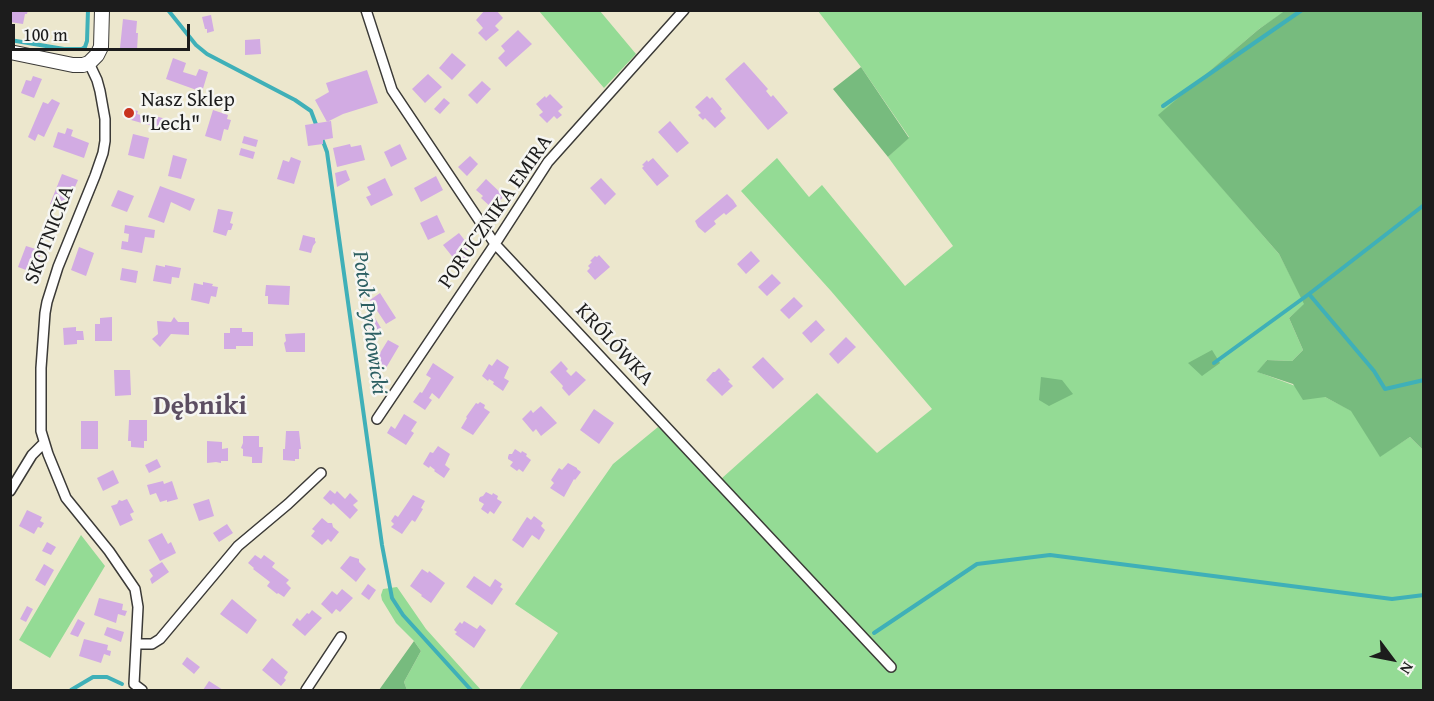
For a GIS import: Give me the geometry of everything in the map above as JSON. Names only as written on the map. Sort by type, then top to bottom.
[{"type":"street","points":[[10,52],[73,65],[89,63],[101,47],[102,10]]},
{"type":"street","name":"KRÓLÓWKA","points":[[366,10],[392,90],[495,244],[891,667]]},
{"type":"street","name":"PORUCZNIKA EMIRA","points":[[377,419],[548,162],[684,10]]},
{"type":"street","name":"SKOTNICKA","points":[[89,63],[100,91],[105,119],[105,141],[98,170],[58,267],[46,308],[41,368],[41,431],[66,498],[109,551],[135,589],[138,607],[135,688]]},
{"type":"street","points":[[10,491],[32,455],[44,443]]},
{"type":"street","points":[[136,644],[152,644],[160,639],[238,546],[321,473]]},
{"type":"street","points":[[306,690],[341,638]]},
{"type":"green space","points":[[1286,10],[1423,11],[1423,450],[1410,437],[1380,457],[1351,411],[1325,397],[1303,400],[1293,384],[1257,372],[1267,360],[1292,361],[1303,350],[1289,318],[1304,304],[1279,254],[1158,115],[1259,29]]},
{"type":"green space","points":[[539,11],[600,11],[636,54],[604,88]]},
{"type":"green space","points":[[818,11],[1286,11],[1259,29],[1159,115],[1279,254],[1305,304],[1289,318],[1303,350],[1292,361],[1267,360],[1258,372],[1325,397],[1352,411],[1380,456],[1410,437],[1423,450],[1423,690],[519,690],[558,633],[515,604],[613,464],[658,427],[721,479],[817,393],[877,453],[932,409],[741,191],[777,158],[809,197],[822,185],[905,286],[953,246],[888,157],[909,137],[861,67]]},
{"type":"green space","points":[[861,67],[909,138],[888,157],[833,89]]},
{"type":"green space","points":[[1212,350],[1220,363],[1202,376],[1188,363]]},
{"type":"green space","points":[[1041,377],[1062,380],[1073,394],[1049,406],[1039,400]]},
{"type":"green space","points":[[81,535],[105,566],[50,658],[19,640]]},
{"type":"green space","points":[[397,587],[426,629],[481,690],[407,690],[404,682],[421,651],[396,623],[382,600],[383,589]]},
{"type":"green space","points":[[414,641],[421,651],[404,682],[407,690],[379,690]]},
{"type":"building","points":[[10,10],[28,10],[23,24],[10,22]]},
{"type":"building","points":[[485,10],[496,10],[503,18],[495,26],[499,30],[486,41],[478,33],[483,28],[476,20]]},
{"type":"building","points":[[211,15],[214,31],[207,33],[202,17]]},
{"type":"building","points":[[123,19],[137,21],[137,50],[120,48]]},
{"type":"building","points":[[518,30],[532,44],[506,67],[498,58],[505,51],[501,46]]},
{"type":"building","points":[[260,39],[261,54],[245,55],[245,40]]},
{"type":"building","points":[[452,53],[466,65],[452,80],[439,68]]},
{"type":"building","points":[[173,58],[186,63],[183,72],[196,76],[199,69],[208,72],[202,92],[166,79]]},
{"type":"building","points":[[744,62],[768,89],[766,91],[771,97],[773,95],[788,113],[768,130],[725,79]]},
{"type":"building","points":[[367,70],[378,103],[343,114],[327,122],[315,100],[329,92],[326,83]]},
{"type":"building","points":[[428,74],[442,87],[425,103],[412,89]]},
{"type":"building","points":[[33,76],[42,79],[34,98],[21,93],[26,80],[31,81]]},
{"type":"building","points":[[482,81],[491,89],[477,104],[468,95]]},
{"type":"building","points":[[550,94],[563,107],[558,111],[562,115],[557,119],[554,116],[547,123],[539,115],[543,112],[536,104]]},
{"type":"building","points":[[707,96],[710,99],[712,97],[726,118],[715,128],[705,118],[703,120],[698,115],[701,113],[695,107]]},
{"type":"building","points":[[444,98],[450,103],[440,114],[434,109]]},
{"type":"building","points":[[52,99],[60,103],[44,137],[38,134],[35,141],[28,137],[43,102],[48,104]]},
{"type":"building","points":[[126,108],[138,111],[137,114],[147,117],[148,114],[173,121],[170,131],[124,118]]},
{"type":"building","points":[[213,110],[228,115],[227,119],[231,120],[228,130],[224,129],[221,141],[205,136]]},
{"type":"building","points":[[331,121],[333,138],[323,140],[323,144],[308,146],[305,125]]},
{"type":"building","points":[[670,121],[689,143],[677,153],[658,132]]},
{"type":"building","points":[[67,128],[73,130],[71,136],[89,143],[84,158],[53,147],[58,132],[65,134]]},
{"type":"building","points":[[133,134],[149,138],[144,159],[128,155]]},
{"type":"building","points":[[244,136],[258,140],[256,147],[242,143]]},
{"type":"building","points":[[350,144],[351,147],[361,145],[365,160],[337,167],[333,148]]},
{"type":"building","points":[[400,144],[407,159],[391,167],[384,152]]},
{"type":"building","points":[[241,148],[255,152],[253,159],[239,155]]},
{"type":"building","points":[[173,155],[187,159],[181,179],[168,176]]},
{"type":"building","points":[[470,156],[478,164],[467,176],[458,167]]},
{"type":"building","points":[[291,157],[301,161],[294,184],[277,179],[283,160],[289,162]]},
{"type":"building","points":[[653,158],[669,176],[657,186],[642,168],[647,160],[648,162]]},
{"type":"building","points":[[346,170],[350,180],[337,187],[335,173]]},
{"type":"building","points":[[62,174],[78,180],[65,210],[50,204]]},
{"type":"building","points":[[436,176],[443,190],[421,202],[414,188]]},
{"type":"building","points":[[385,178],[393,195],[371,206],[366,197],[371,195],[367,187]]},
{"type":"building","points":[[601,178],[616,194],[605,205],[590,188]]},
{"type":"building","points":[[486,179],[504,196],[493,209],[476,190]]},
{"type":"building","points":[[160,186],[195,199],[190,211],[171,202],[164,223],[148,217]]},
{"type":"building","points":[[118,190],[134,196],[127,212],[111,206]]},
{"type":"building","points":[[727,194],[737,206],[714,221],[716,224],[705,233],[695,221]]},
{"type":"building","points":[[218,209],[233,212],[230,223],[233,224],[226,236],[213,232]]},
{"type":"building","points":[[437,215],[445,232],[428,240],[420,223]]},
{"type":"building","points":[[125,225],[155,230],[154,238],[145,237],[142,253],[121,249],[122,241],[128,242],[129,234],[124,233]]},
{"type":"building","points":[[459,233],[470,247],[465,252],[469,256],[459,265],[443,245]]},
{"type":"building","points":[[303,235],[315,238],[316,242],[311,253],[299,250]]},
{"type":"building","points":[[26,246],[42,251],[34,273],[18,267]]},
{"type":"building","points":[[79,247],[94,253],[86,276],[71,270]]},
{"type":"building","points":[[751,251],[760,261],[746,274],[737,264]]},
{"type":"building","points":[[599,255],[610,267],[595,280],[587,271],[592,262],[590,261]]},
{"type":"building","points":[[156,265],[181,268],[179,278],[172,277],[171,284],[153,281]]},
{"type":"building","points":[[122,268],[138,271],[136,283],[120,280]]},
{"type":"building","points":[[772,274],[781,283],[767,296],[758,287]]},
{"type":"building","points":[[203,282],[218,287],[216,297],[211,296],[209,304],[191,300],[194,283],[203,285]]},
{"type":"building","points":[[266,285],[290,286],[289,305],[268,304],[268,296],[265,296]]},
{"type":"building","points":[[380,293],[396,318],[386,324],[370,300]]},
{"type":"building","points":[[794,297],[803,306],[789,319],[780,310]]},
{"type":"building","points":[[112,317],[112,341],[95,341],[95,324],[100,324],[100,318]]},
{"type":"building","points":[[174,317],[178,322],[189,322],[189,335],[171,334],[160,347],[152,339],[158,334],[157,321],[171,322]]},
{"type":"building","points":[[375,318],[381,328],[372,334],[366,323]]},
{"type":"building","points":[[816,320],[825,330],[811,343],[802,333]]},
{"type":"building","points":[[76,327],[76,331],[83,331],[84,340],[77,340],[77,344],[64,345],[63,328]]},
{"type":"building","points":[[230,328],[242,328],[242,332],[253,332],[253,346],[224,349],[224,333],[230,333]]},
{"type":"building","points":[[305,333],[305,352],[286,352],[285,334]]},
{"type":"building","points":[[846,337],[856,347],[838,364],[829,354]]},
{"type":"building","points":[[388,340],[399,346],[386,368],[375,361]]},
{"type":"building","points":[[763,357],[784,379],[773,389],[752,367]]},
{"type":"building","points":[[497,359],[509,367],[504,378],[509,381],[503,391],[493,384],[494,382],[482,376],[489,364],[492,366]]},
{"type":"building","points":[[561,361],[571,376],[576,371],[586,380],[569,396],[550,372]]},
{"type":"building","points":[[433,363],[454,377],[439,399],[432,393],[429,398],[432,400],[425,410],[413,402],[431,378],[426,375]]},
{"type":"building","points":[[719,368],[733,386],[722,396],[706,380]]},
{"type":"building","points":[[114,370],[130,370],[131,395],[115,396]]},
{"type":"building","points":[[480,402],[490,412],[473,435],[461,428],[476,403]]},
{"type":"building","points":[[541,406],[557,423],[541,436],[536,429],[533,432],[522,419],[531,410],[533,413]]},
{"type":"building","points":[[594,409],[614,423],[599,444],[580,430]]},
{"type":"building","points":[[404,414],[417,422],[411,431],[414,433],[406,445],[387,433],[391,426],[395,429]]},
{"type":"building","points":[[129,420],[147,420],[147,441],[144,441],[144,448],[131,447],[131,441],[128,441]]},
{"type":"building","points":[[81,421],[98,421],[98,449],[81,449]]},
{"type":"building","points":[[286,431],[299,431],[301,449],[299,449],[299,459],[295,461],[283,460]]},
{"type":"building","points":[[243,436],[259,436],[259,447],[263,447],[262,463],[252,463],[252,457],[243,456],[241,448]]},
{"type":"building","points":[[207,441],[222,442],[222,449],[228,448],[228,461],[207,463]]},
{"type":"building","points":[[438,446],[450,454],[445,465],[450,469],[444,478],[430,466],[429,468],[423,464],[430,452],[433,453]]},
{"type":"building","points":[[515,449],[527,454],[526,456],[531,460],[523,472],[510,466],[513,462],[508,457]]},
{"type":"building","points":[[157,459],[161,467],[149,473],[145,465]]},
{"type":"building","points":[[568,463],[581,472],[574,479],[564,497],[550,488],[554,483],[551,480],[559,468],[562,470]]},
{"type":"building","points":[[113,470],[119,483],[103,491],[97,478]]},
{"type":"building","points":[[163,481],[164,484],[172,481],[178,499],[160,502],[156,493],[150,495],[147,485]]},
{"type":"building","points":[[330,490],[335,494],[337,491],[345,499],[350,493],[358,501],[353,505],[358,510],[350,519],[333,503],[331,505],[323,498]]},
{"type":"building","points":[[486,492],[498,496],[497,499],[502,502],[494,514],[490,511],[488,514],[481,509],[484,504],[479,499]]},
{"type":"building","points":[[413,495],[425,501],[421,508],[423,509],[415,522],[412,520],[402,534],[391,527],[394,524],[391,521],[395,515],[398,517]]},
{"type":"building","points":[[127,499],[134,512],[130,514],[133,520],[120,526],[111,506],[117,504],[119,500]]},
{"type":"building","points":[[209,499],[214,516],[199,521],[193,504]]},
{"type":"building","points":[[27,510],[42,517],[40,521],[44,523],[34,534],[19,526]]},
{"type":"building","points":[[534,516],[543,523],[541,526],[545,530],[539,540],[532,535],[523,548],[512,540],[527,517],[531,520]]},
{"type":"building","points":[[322,518],[332,523],[339,532],[331,542],[328,539],[322,545],[311,536],[315,531],[312,529]]},
{"type":"building","points":[[227,524],[233,533],[219,542],[213,533]]},
{"type":"building","points":[[162,533],[168,544],[171,542],[176,553],[160,561],[148,540]]},
{"type":"building","points":[[47,542],[56,547],[51,555],[42,551]]},
{"type":"building","points":[[255,555],[261,559],[264,555],[275,563],[272,567],[289,580],[286,583],[291,588],[284,597],[267,586],[270,582],[248,563]]},
{"type":"building","points":[[350,556],[359,559],[366,569],[356,582],[340,568]]},
{"type":"building","points":[[162,562],[169,572],[152,584],[150,579],[153,576],[149,570]]},
{"type":"building","points":[[44,564],[54,570],[45,586],[35,580]]},
{"type":"building","points":[[422,569],[428,573],[429,571],[445,583],[431,603],[410,586]]},
{"type":"building","points":[[474,576],[490,587],[495,579],[502,584],[500,587],[503,589],[492,605],[466,587]]},
{"type":"building","points":[[368,584],[376,590],[369,600],[361,594]]},
{"type":"building","points":[[342,589],[353,598],[340,612],[336,609],[332,614],[321,604],[332,591],[337,595]]},
{"type":"building","points":[[99,598],[123,604],[122,610],[127,611],[125,616],[118,614],[116,623],[94,615]]},
{"type":"building","points":[[232,599],[257,620],[247,634],[220,614]]},
{"type":"building","points":[[27,606],[33,609],[26,622],[20,619]]},
{"type":"building","points":[[312,610],[322,618],[305,636],[292,625],[297,618],[300,621]]},
{"type":"building","points":[[78,619],[85,623],[78,637],[70,634]]},
{"type":"building","points":[[464,621],[477,629],[480,625],[486,630],[474,648],[455,634],[457,632],[454,630],[460,622],[462,624]]},
{"type":"building","points":[[107,627],[124,632],[121,642],[104,635]]},
{"type":"building","points":[[84,639],[108,645],[107,650],[111,651],[110,656],[104,654],[101,663],[79,656]]},
{"type":"building","points":[[187,657],[200,667],[194,674],[182,664]]},
{"type":"building","points":[[272,658],[288,672],[281,686],[262,670]]},
{"type":"building","points":[[209,681],[223,690],[203,690]]},
{"type":"waterway","points":[[10,40],[64,49],[82,49],[87,41],[88,10]]},
{"type":"waterway","name":"Potok Pychowicki","points":[[168,10],[196,45],[207,54],[295,100],[311,111],[317,127]]},
{"type":"waterway","points":[[1163,106],[1302,10]]},
{"type":"waterway","name":"Potok Pychowicki","points":[[321,136],[327,152],[382,545],[392,598],[403,615],[471,690]]},
{"type":"waterway","points":[[1214,363],[1309,294],[1424,205]]},
{"type":"waterway","points":[[1309,294],[1374,371],[1385,389],[1424,380]]},
{"type":"waterway","points":[[874,633],[977,564],[1050,555],[1392,599],[1424,595]]},
{"type":"waterway","points":[[71,690],[93,677],[107,677],[122,684]]},
{"type":"place","name":"Nasz Sklep \"Lech\"","points":[[129,113]]},
{"type":"district","name":"Dębniki","points":[[200,407]]}]
